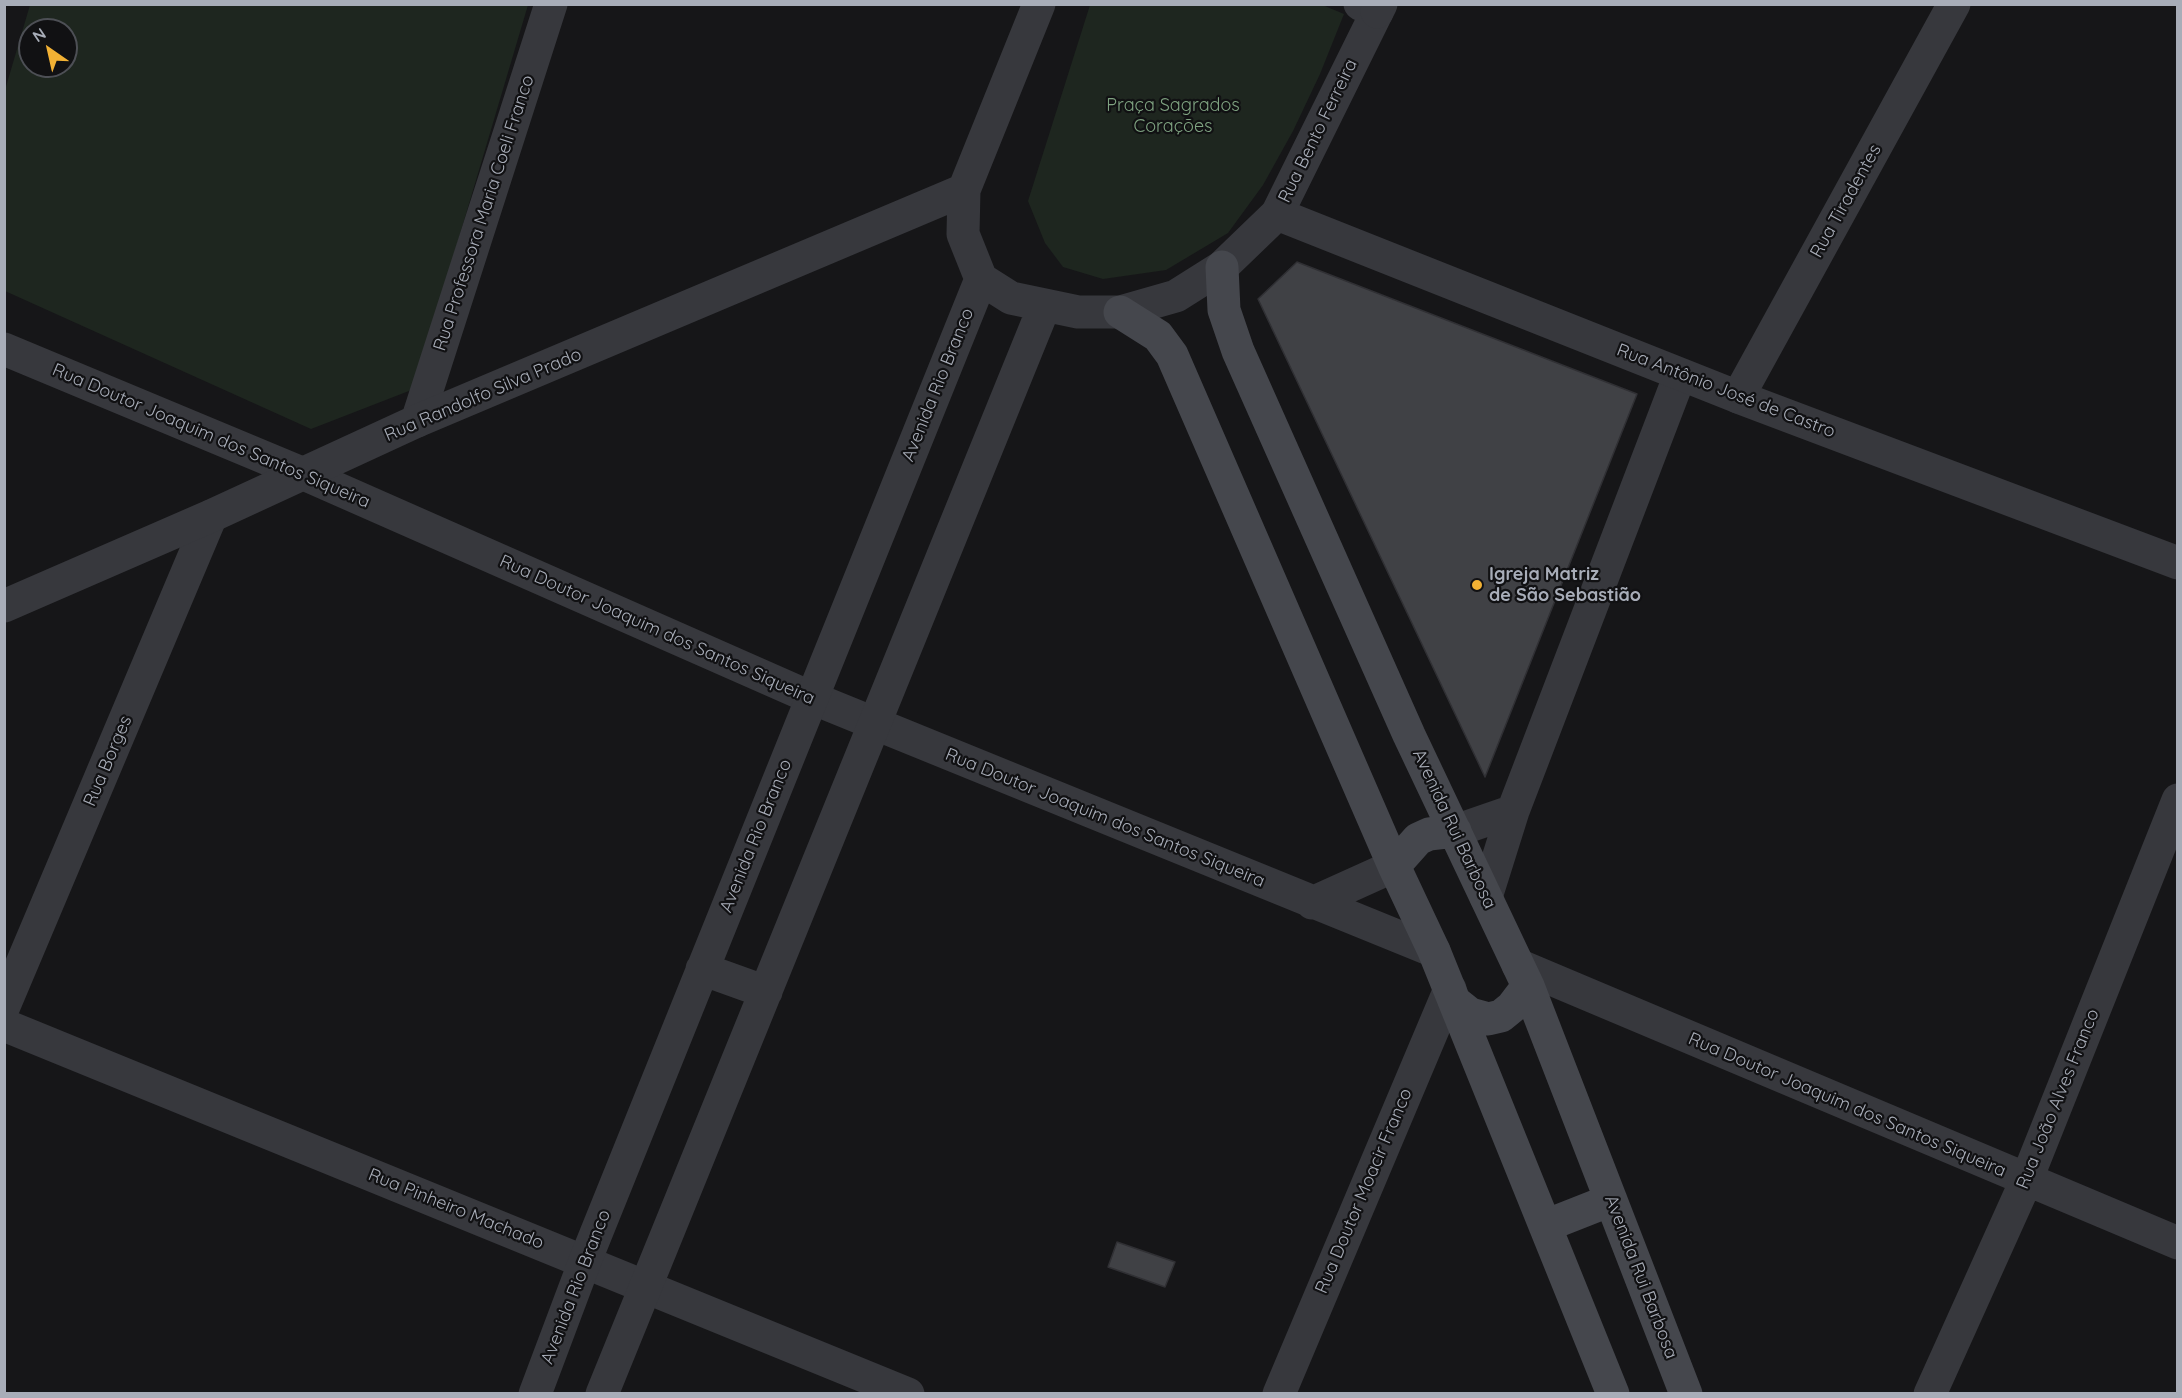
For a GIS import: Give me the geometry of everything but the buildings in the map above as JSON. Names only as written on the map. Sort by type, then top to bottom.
[{"type":"main road","name":"Avenida Rui Barbosa","points":[[1222,267],[1224,310],[1238,351],[1455,831],[1523,975],[1611,1200],[1676,1391]]},
{"type":"main road","points":[[1120,312],[1145,326],[1172,355],[1394,866],[1434,951],[1612,1394]]},
{"type":"main road","points":[[1394,866],[1418,839],[1455,831]]},
{"type":"main road","points":[[1452,996],[1470,1014],[1488,1019],[1501,1016],[1512,1007],[1523,975]]},
{"type":"main road","points":[[1545,1226],[1611,1200]]},
{"type":"street","name":"Rua Professora Maria Coeli Franco","points":[[417,422],[551,4]]},
{"type":"street","points":[[981,279],[963,234],[964,190],[1039,4]]},
{"type":"street","name":"Rua Tiradentes","points":[[1738,397],[1954,4]]},
{"type":"street","name":"Rua Bento Ferreira","points":[[981,279],[1011,298],[1044,307],[1078,312],[1120,312],[1176,296],[1222,267],[1276,214],[1373,7]]},
{"type":"street","name":"Rua Randolfo Silva Prado","points":[[4,606],[211,516],[417,422],[964,190]]},
{"type":"street","name":"Rua Antônio José de Castro","points":[[1276,214],[1680,375],[2178,563]]},
{"type":"street","name":"Avenida Rio Branco","points":[[535,1394],[585,1261],[981,279]]},
{"type":"street","points":[[602,1394],[1044,307]]},
{"type":"street","name":"Rua Doutor Joaquim dos Santos Siqueira","points":[[4,349],[304,474],[812,698],[1434,951]]},
{"type":"street","points":[[1486,897],[1513,811],[1680,375]]},
{"type":"street","name":"Rua Borges","points":[[4,1006],[211,516]]},
{"type":"street","name":"Rua João Alves Franco","points":[[1930,1394],[2026,1181],[2178,800]]},
{"type":"street","points":[[1455,831],[1513,811]]},
{"type":"street","points":[[1312,903],[1394,866]]},
{"type":"street","points":[[702,969],[766,992]]},
{"type":"street","name":"Rua Doutor Joaquim dos Santos Siqueira","points":[[1523,975],[2178,1243]]},
{"type":"street","name":"Rua Doutor Moacir Franco","points":[[1279,1394],[1452,996]]},
{"type":"street","name":"Rua Pinheiro Machado","points":[[4,1025],[908,1394]]},
{"type":"green space","name":"Praça Sagrados Corações","points":[[1320,4],[1344,14],[1320,74],[1293,131],[1263,185],[1228,233],[1166,270],[1103,279],[1063,267],[1045,243],[1028,201],[1090,5]]},
{"type":"green space","points":[[30,5],[528,5],[414,389],[311,429],[5,291],[5,90],[18,46],[18,78],[78,78],[78,18],[26,18]]},
{"type":"place","name":"Igreja Matriz de São Sebastião","points":[[1477,585]]}]
